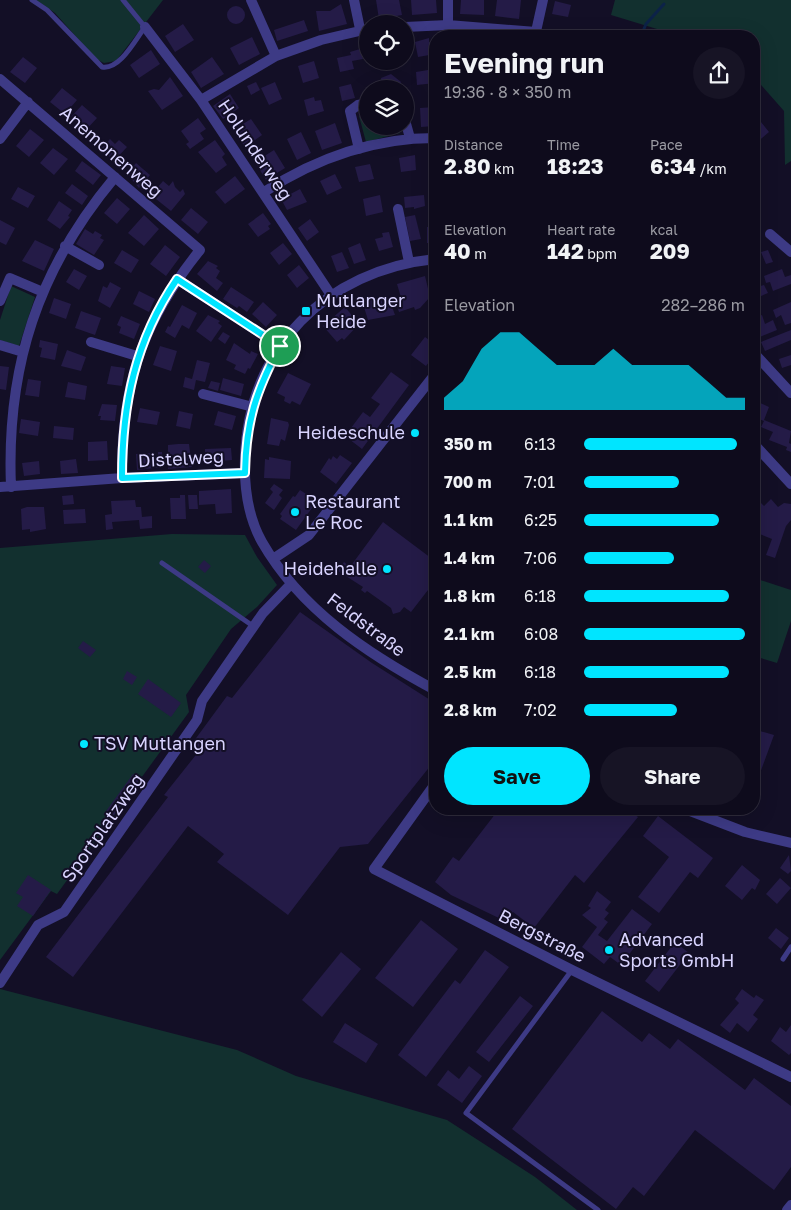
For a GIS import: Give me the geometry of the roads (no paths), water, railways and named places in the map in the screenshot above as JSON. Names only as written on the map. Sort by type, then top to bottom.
[{"type":"street","points":[[251,0],[276,56]]},
{"type":"street","points":[[354,0],[359,15]]},
{"type":"street","points":[[448,0],[448,25]]},
{"type":"street","points":[[537,30],[543,0]]},
{"type":"street","points":[[414,27],[448,25],[497,30]]},
{"type":"street","name":"Holunderweg","points":[[146,27],[201,100],[331,295]]},
{"type":"street","points":[[201,100],[276,56],[359,31]]},
{"type":"street","name":"Anemonenweg","points":[[0,79],[200,250],[177,279]]},
{"type":"street","points":[[0,139],[28,102]]},
{"type":"street","points":[[359,105],[350,111],[359,149]]},
{"type":"street","points":[[264,192],[319,162],[346,151],[410,138],[429,138]]},
{"type":"street","points":[[11,487],[10,454],[13,404],[18,370],[43,292],[65,246],[90,207],[115,177]]},
{"type":"street","points":[[398,209],[409,262]]},
{"type":"street","points":[[770,234],[791,252]]},
{"type":"street","points":[[65,246],[98,265]]},
{"type":"street","name":"Feldstraße","points":[[429,260],[409,262],[370,273],[331,295],[304,318],[280,346],[263,378],[248,423],[245,473],[253,521],[273,560],[290,584],[336,627],[384,663],[429,687]]},
{"type":"street","points":[[0,301],[10,278],[43,292]]},
{"type":"street","points":[[122,478],[122,437],[130,382],[137,356],[177,279],[280,346]]},
{"type":"street","points":[[91,342],[137,356]]},
{"type":"street","points":[[0,345],[23,352]]},
{"type":"street","points":[[760,359],[791,392]]},
{"type":"street","points":[[273,560],[309,535],[429,382]]},
{"type":"street","points":[[203,394],[253,407]]},
{"type":"street","points":[[760,450],[791,484]]},
{"type":"street","name":"Distelweg","points":[[0,487],[122,478],[245,473]]},
{"type":"street","name":"Sportplatzweg","points":[[0,983],[38,926],[64,912],[197,720],[202,701],[253,626],[290,584]]},
{"type":"street","name":"Bergstraße","points":[[429,792],[374,869],[572,970],[791,1077]]},
{"type":"street","points":[[701,815],[745,832],[791,843]]},
{"type":"street","points":[[787,1210],[791,1205]]},
{"type":"lane","points":[[32,0],[47,10],[102,66],[108,68],[117,63],[146,27],[123,0]]},
{"type":"lane","points":[[162,563],[253,626]]},
{"type":"lane","points":[[782,959],[791,947]]},
{"type":"lane","points":[[572,970],[466,1113],[598,1210]]},
{"type":"waterway","points":[[644,30],[646,24],[664,4]]},
{"type":"place","name":"Mutlanger Heide","points":[[306,311]]},
{"type":"place","name":"Heideschule","points":[[415,433]]},
{"type":"place","name":"Restaurant Le Roc","points":[[295,512]]},
{"type":"place","name":"Heidehalle","points":[[387,569]]},
{"type":"place","name":"TSV Mutlangen","points":[[84,744]]},
{"type":"place","name":"Advanced Sports GmbH","points":[[609,950]]}]
